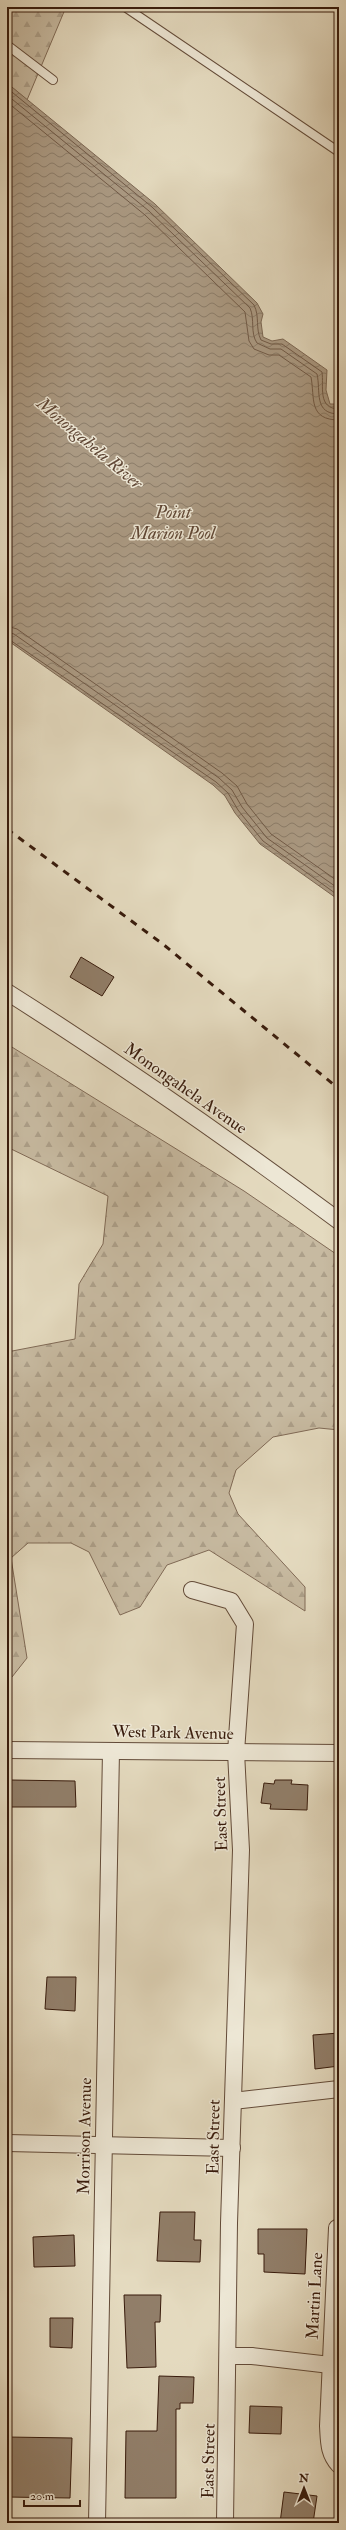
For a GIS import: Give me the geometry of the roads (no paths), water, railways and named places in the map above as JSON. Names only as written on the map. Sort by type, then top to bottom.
[{"type":"street","name":"Monongahela Avenue","points":[[7,992],[104,1054],[256,1159],[339,1221]]},
{"type":"street","name":"East Street","points":[[192,1590],[231,1601],[245,1624],[236,1752],[241,1850],[232,2101],[225,2523]]},
{"type":"street","name":"West Park Avenue","points":[[7,1750],[339,1753]]},
{"type":"street","name":"Morrison Avenue","points":[[98,2523],[103,2145],[111,1750]]},
{"type":"street","points":[[232,2101],[339,2089]]},
{"type":"street","points":[[7,2143],[232,2148]]},
{"type":"street","name":"Martin Lane","points":[[337,2228],[334,2366],[329,2448],[332,2457],[339,2465]]},
{"type":"street","points":[[228,2356],[252,2356],[334,2366]]},
{"type":"lane","points":[[125,7],[339,152]]},
{"type":"lane","points":[[7,45],[53,80]]},
{"type":"water","name":"Point Marion Pool","points":[[7,83],[155,204],[257,303],[263,314],[261,322],[263,337],[272,341],[283,339],[327,370],[326,390],[330,404],[339,404],[339,900],[260,844],[235,813],[225,796],[213,785],[7,640]]},
{"type":"railway","points":[[7,829],[164,945],[339,1089]]},
{"type":"water label","name":"Monongahela River","points":[[90,443]]}]
